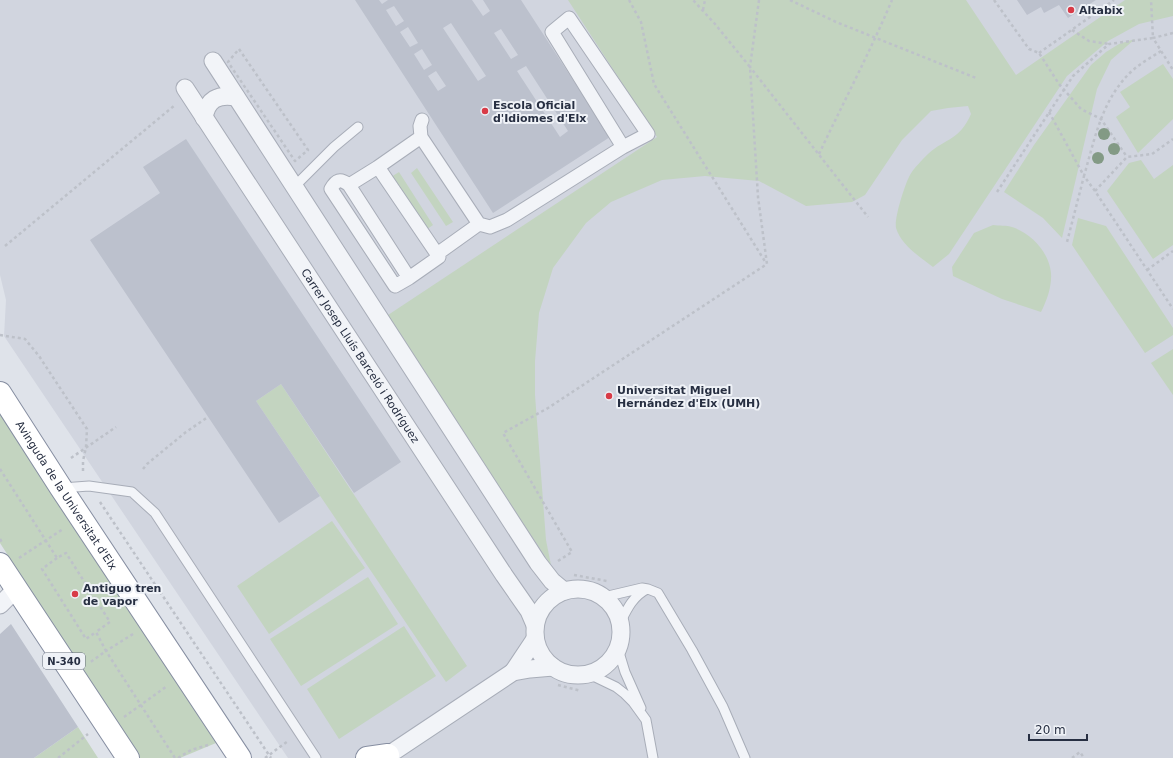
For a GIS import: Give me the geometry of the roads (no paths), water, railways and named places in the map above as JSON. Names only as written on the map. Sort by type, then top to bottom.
[{"type":"highway","name":"Avinguda de la Universitat d'Elx","points":[[0,393],[61,488],[240,758]]},
{"type":"highway","name":"N-340","points":[[7,563],[16,589],[128,758]]},
{"type":"street","points":[[422,120],[420,126],[421,137],[479,224],[490,227],[507,220],[623,147],[648,134],[569,18],[552,32],[623,147]]},
{"type":"street","points":[[213,61],[538,563],[552,581],[566,583]]},
{"type":"street","name":"Carrer Josep Lluís Barceló i Rodríguez","points":[[184,88],[499,568],[529,611],[540,653],[548,663],[558,671],[571,675],[584,676],[596,672],[608,665],[616,655],[621,642],[622,629],[619,617],[606,589],[574,588],[566,583],[548,600],[540,611],[535,632]]},
{"type":"street","points":[[204,118],[207,106],[213,100],[224,96],[236,97]]},
{"type":"street","points":[[349,185],[421,137]]},
{"type":"street","points":[[378,167],[439,257],[409,278],[395,286],[331,189],[334,183],[338,181],[343,181],[349,185],[409,278]]},
{"type":"street","points":[[437,254],[479,224]]},
{"type":"street","points":[[0,605],[16,589]]},
{"type":"street","points":[[513,672],[535,632]]},
{"type":"street","points":[[380,757],[513,672],[530,668],[553,667]]},
{"type":"lane","points":[[294,187],[334,147],[358,127]]},
{"type":"lane","points":[[61,488],[90,486],[132,492],[155,513],[316,758]]},
{"type":"lane","points":[[620,623],[628,607],[648,588]]},
{"type":"lane","points":[[606,589],[648,588],[658,593],[692,650],[723,707],[745,758]]},
{"type":"lane","points":[[618,649],[625,672],[647,724],[653,758]]},
{"type":"lane","points":[[589,674],[616,687],[626,694],[647,724]]},
{"type":"place","name":"Altabix","points":[[1071,10]]},
{"type":"place","name":"Escola Oficial d'Idiomes d'Elx","points":[[485,111]]},
{"type":"place","name":"Universitat Miguel Hernández d'Elx (UMH)","points":[[609,396]]},
{"type":"place","name":"Antiguo tren de vapor","points":[[75,594]]}]
